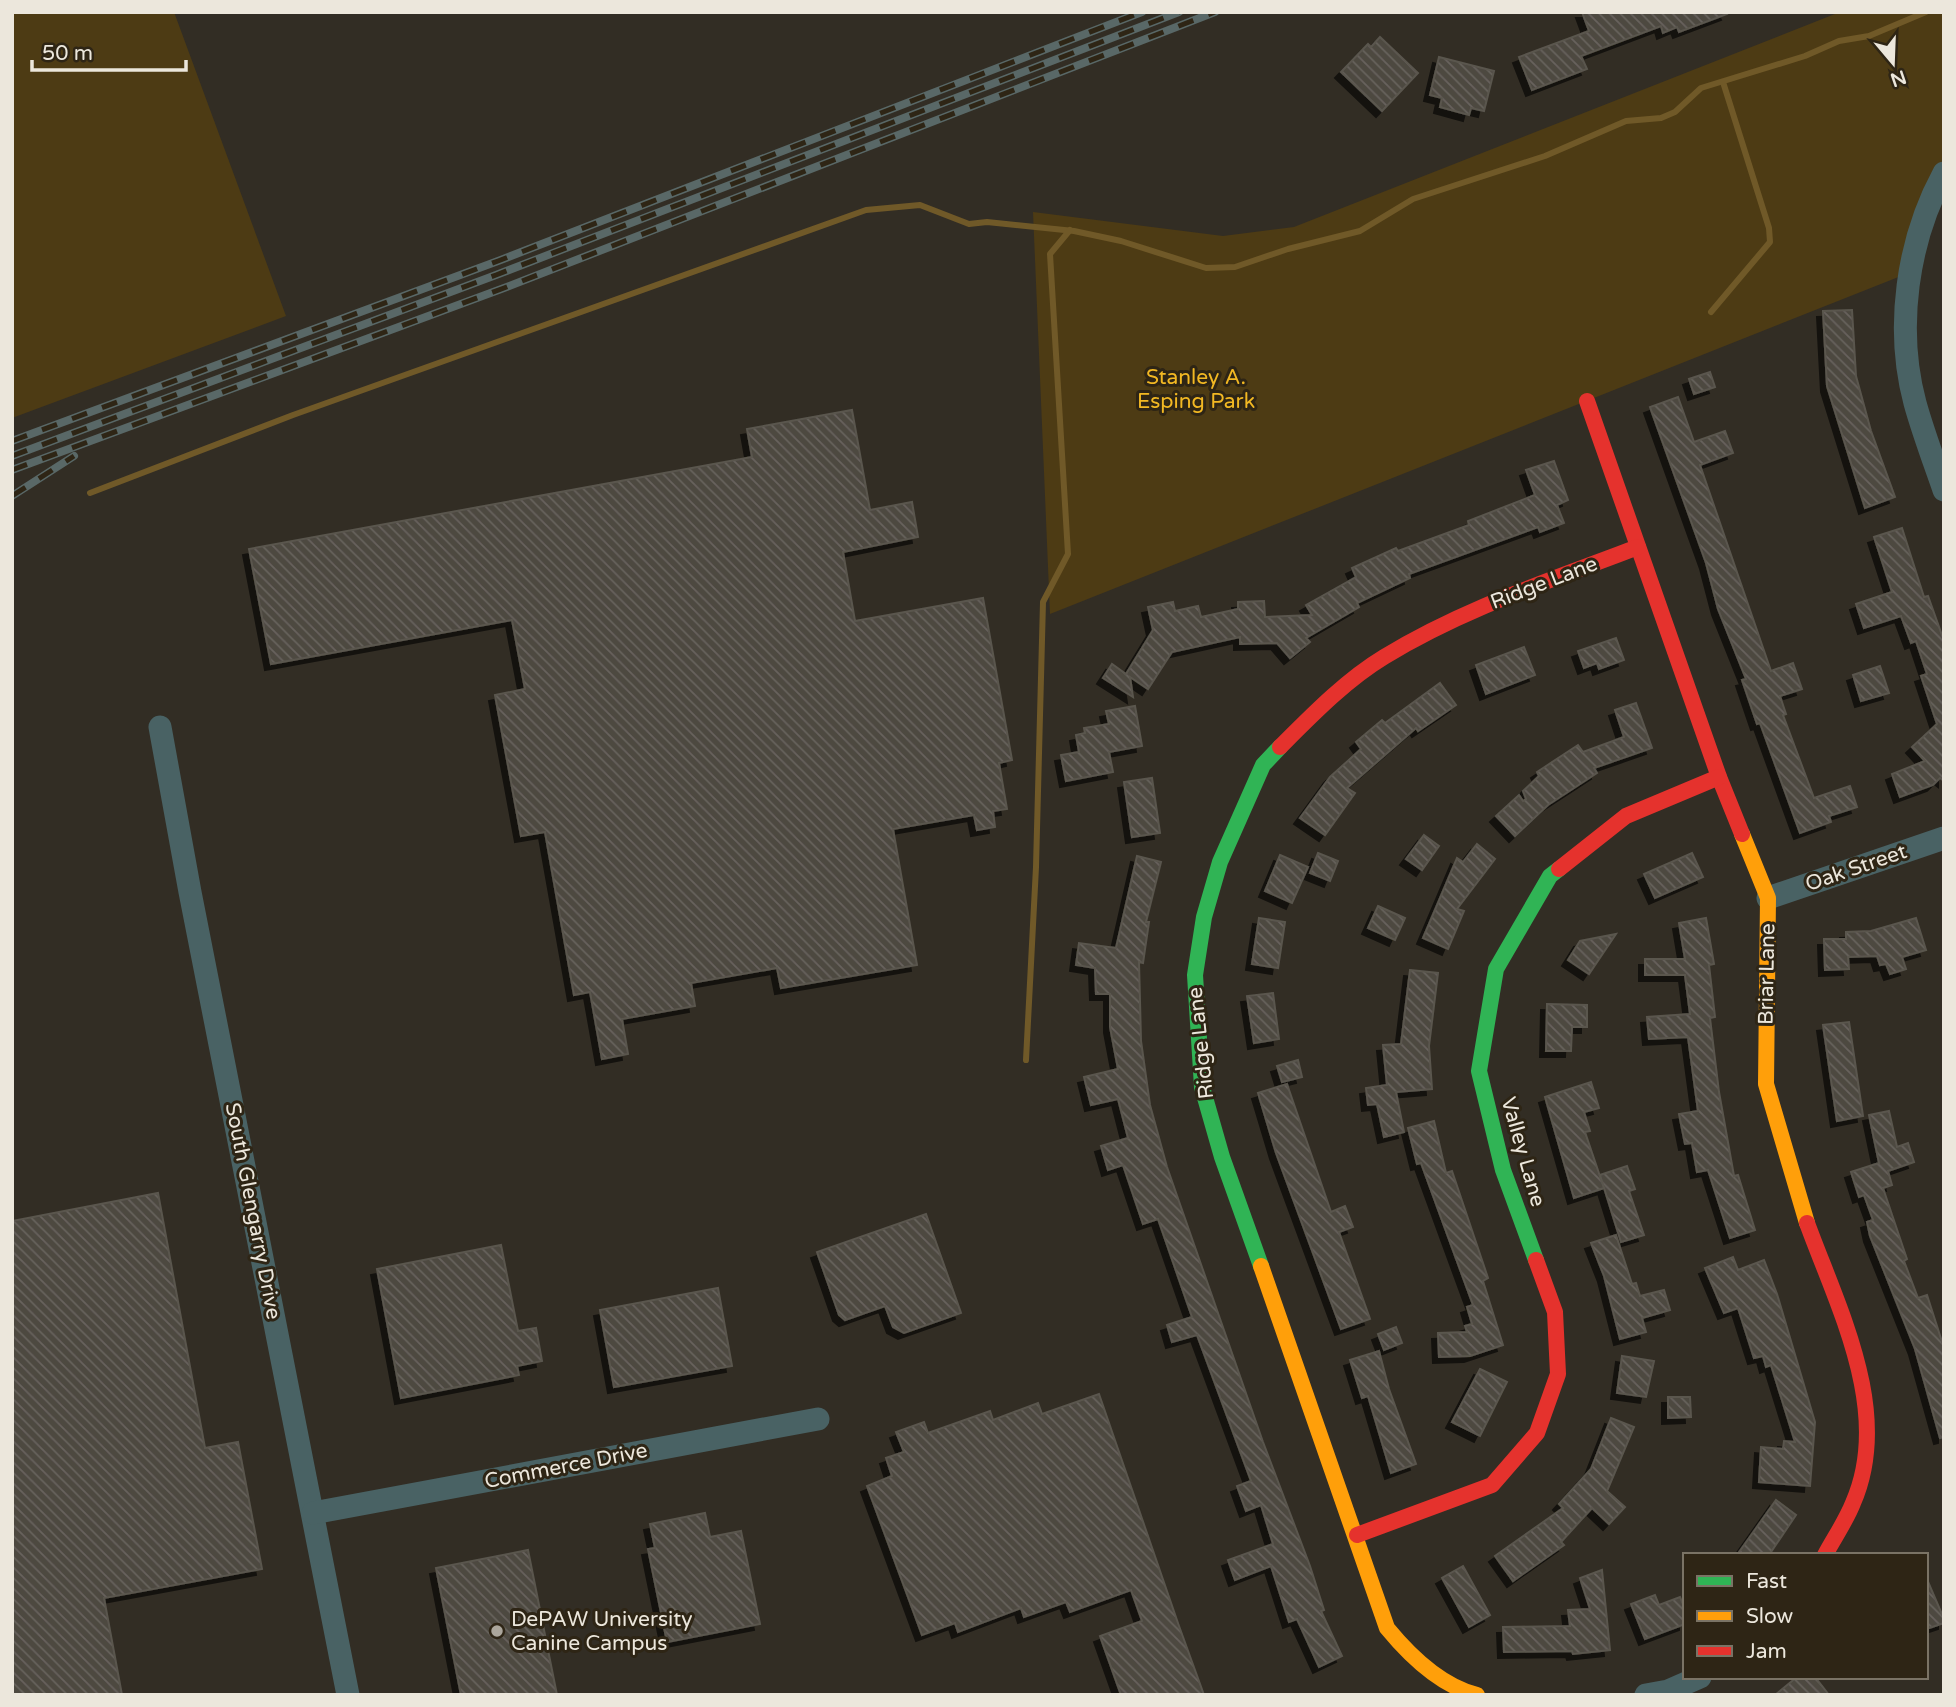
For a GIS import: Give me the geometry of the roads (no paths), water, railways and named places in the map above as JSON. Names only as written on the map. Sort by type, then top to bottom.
[{"type":"street","points":[[1944,173],[1919,235],[1907,292],[1906,348],[1914,402],[1944,490]]},
{"type":"street","name":"Briar Lane","points":[[1587,401],[1719,777],[1768,898],[1766,1084],[1799,1202],[1858,1363],[1867,1434],[1862,1473],[1854,1502],[1826,1553]]},
{"type":"street","name":"Ridge Lane","points":[[1477,1695],[1457,1690],[1396,1640],[1378,1608],[1357,1535],[1222,1157],[1202,1087],[1195,975],[1203,917],[1220,862],[1263,765],[1318,709],[1382,658],[1459,615],[1638,547]]},
{"type":"street","name":"South Glengarry Drive","points":[[160,727],[348,1695]]},
{"type":"street","name":"Valley Lane","points":[[1357,1535],[1492,1485],[1537,1433],[1558,1374],[1555,1312],[1503,1170],[1479,1071],[1496,969],[1549,876],[1626,816],[1719,777]]},
{"type":"street","name":"Oak Street","points":[[1768,898],[1944,838]]},
{"type":"street","name":"Commerce Drive","points":[[313,1513],[818,1419]]},
{"type":"street","points":[[1661,1694],[1698,1679]]},
{"type":"waterway","points":[[90,493],[293,415],[866,210],[920,205],[969,224],[987,222],[1074,231],[1121,241],[1206,268],[1235,267],[1288,249],[1360,231],[1413,199],[1545,156],[1626,121],[1661,118],[1675,112],[1701,88],[1805,56],[1839,41],[1869,36],[1926,12]]},
{"type":"waterway","points":[[1711,312],[1770,242],[1769,228],[1723,82]]},
{"type":"waterway","points":[[1026,1060],[1036,867],[1043,602],[1068,554],[1050,254],[1070,230]]},
{"type":"railway","points":[[12,441],[498,261],[1142,12]]},
{"type":"railway","points":[[12,456],[496,275],[1179,12]]},
{"type":"railway","points":[[12,470],[504,288],[1215,12]]},
{"type":"railway","points":[[12,496],[74,456]]},
{"type":"place","name":"DePAW University Canine Campus","points":[[497,1631]]},
{"type":"park label","name":"Stanley A. Esping Park","points":[[1196,389]]}]
